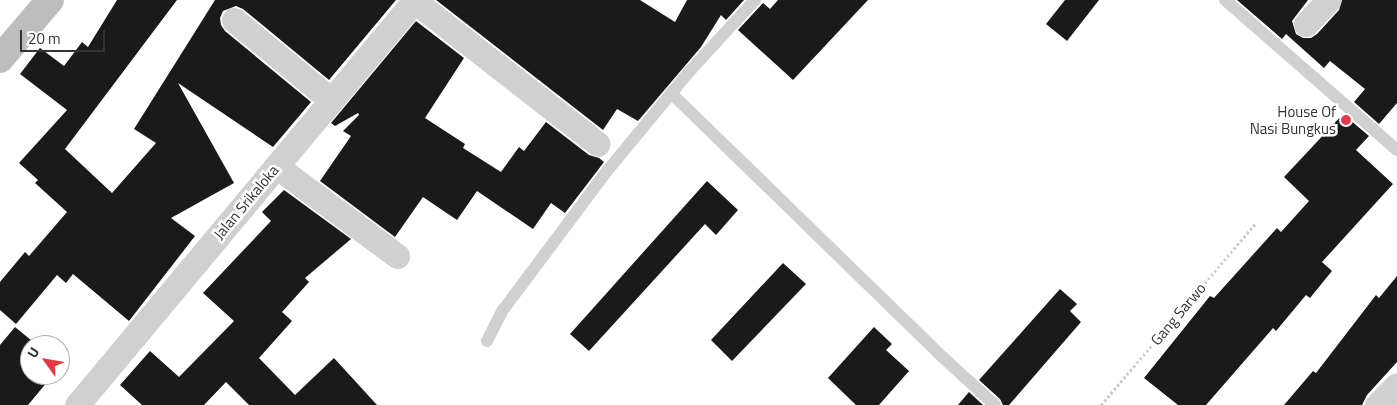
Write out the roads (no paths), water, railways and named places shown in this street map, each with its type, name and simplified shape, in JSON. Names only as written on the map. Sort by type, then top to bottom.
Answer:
[{"type":"street","points":[[0,59],[50,0]]},
{"type":"street","points":[[414,0],[598,144]]},
{"type":"street","name":"Jalan Srikaloka","points":[[77,405],[414,0]]},
{"type":"street","points":[[1306,24],[1328,0]]},
{"type":"street","points":[[234,20],[331,100]]},
{"type":"street","points":[[276,166],[397,256]]},
{"type":"street","points":[[1377,405],[1397,385]]},
{"type":"lane","points":[[487,341],[503,310],[607,171],[671,93],[755,0]]},
{"type":"lane","points":[[1225,0],[1397,150]]},
{"type":"lane","points":[[671,93],[916,332],[994,405]]},
{"type":"place","name":"House Of Nasi Bungkus","points":[[1346,120]]}]
